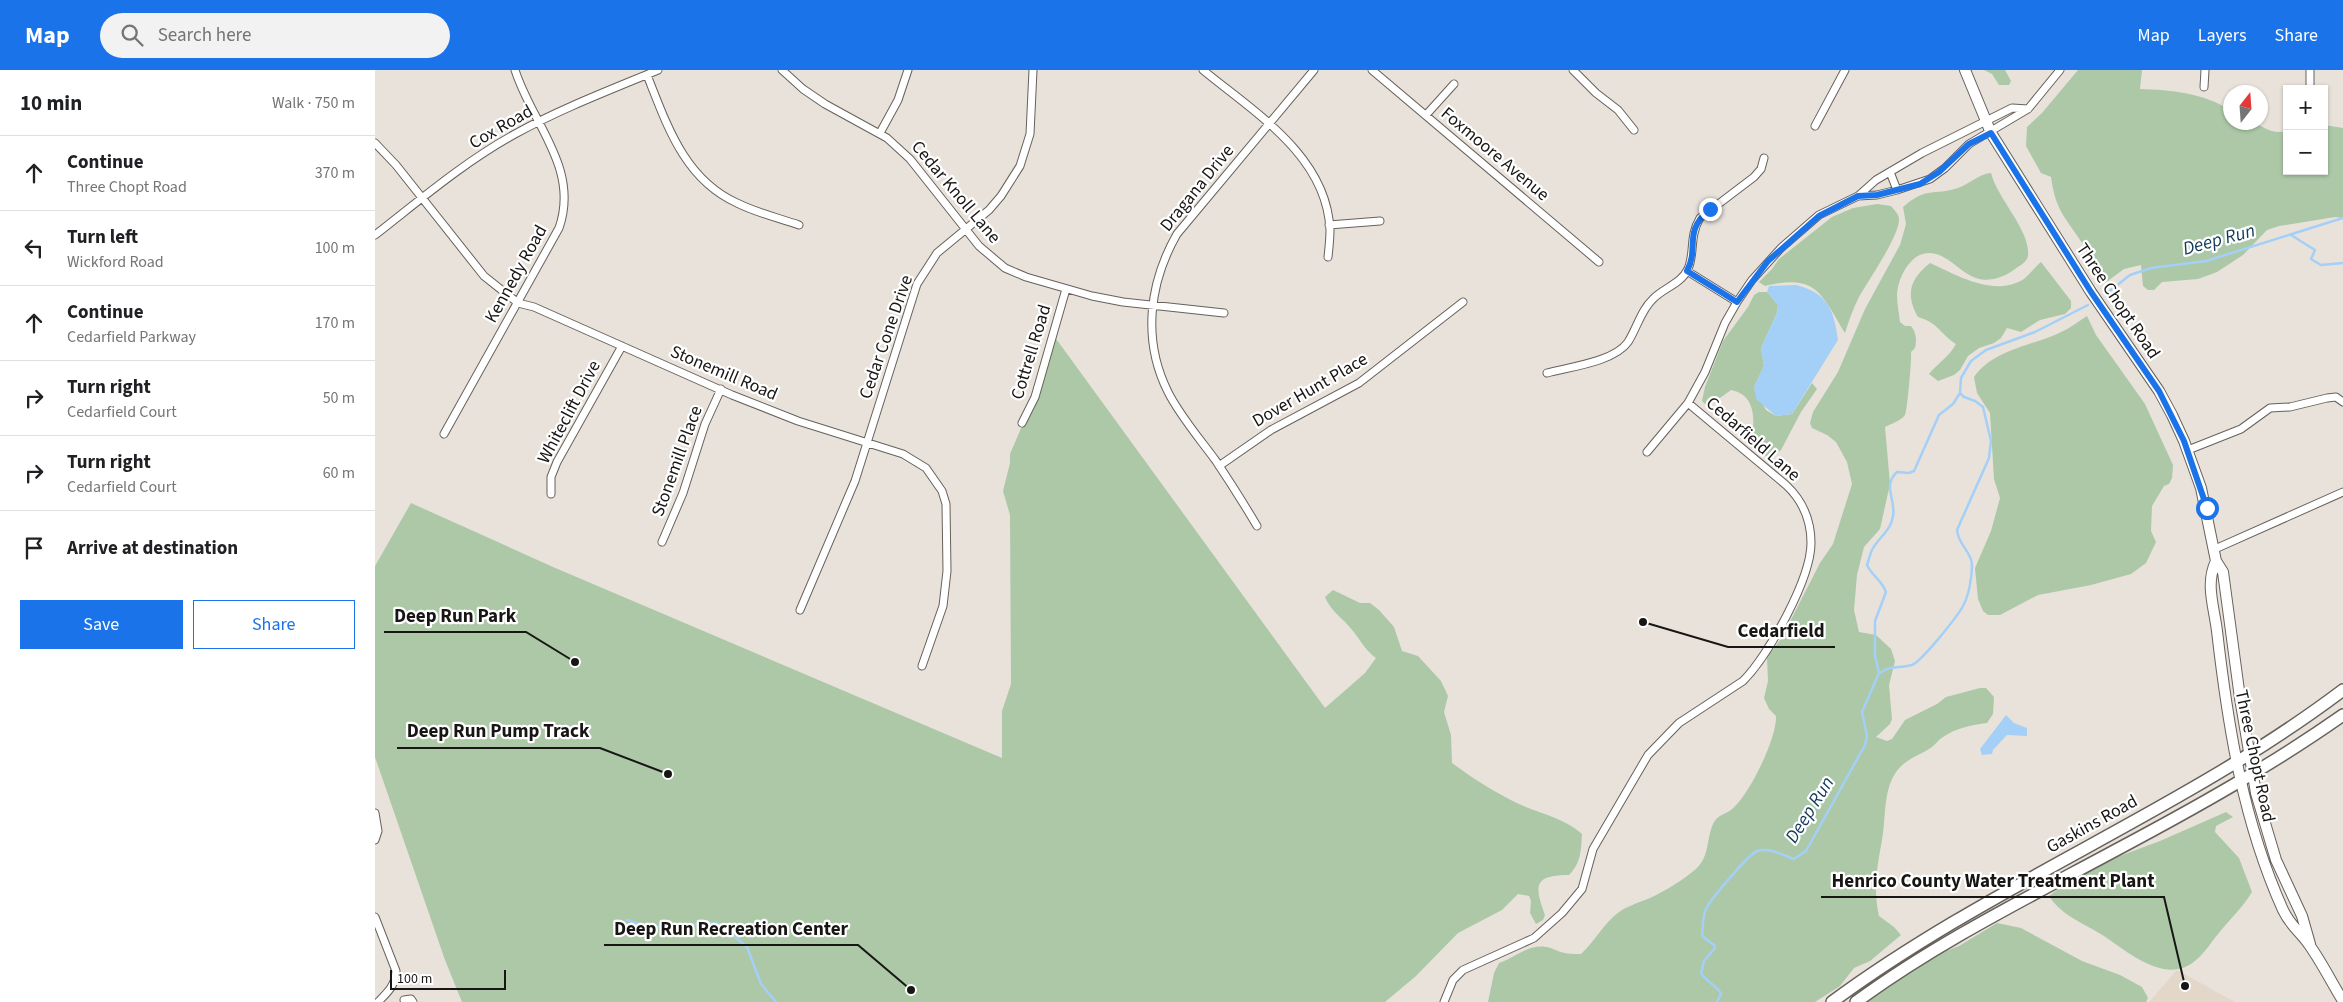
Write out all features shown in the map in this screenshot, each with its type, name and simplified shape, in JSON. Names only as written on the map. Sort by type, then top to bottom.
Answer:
[{"type":"main road","name":"Three Chopt Road","points":[[1965,70],[1991,133],[2087,284],[2159,391],[2188,450],[2201,488],[2216,561],[2223,572],[2252,773],[2276,860],[2302,916],[2310,944]]},
{"type":"main road","name":"Three Chopt Road","points":[[2216,561],[2210,574],[2211,594],[2236,763],[2249,816],[2271,880],[2291,926],[2310,944],[2342,996]]},
{"type":"main road","name":"Gaskins Road","points":[[1832,1002],[1881,967],[1959,917],[2249,756],[2343,690]]},
{"type":"main road","name":"Gaskins Road","points":[[1856,1002],[1967,929],[2119,848],[2287,754],[2343,715]]},
{"type":"street","name":"Kennedy Road","points":[[444,434],[559,228],[565,202],[561,170],[515,70]]},
{"type":"street","name":"Cox Road","points":[[375,235],[491,148],[538,122],[658,70]]},
{"type":"street","name":"Cedar Knoll Lane","points":[[782,70],[803,89],[825,104],[880,133],[910,159],[985,252],[1005,268],[1026,277],[1093,296],[1225,313]]},
{"type":"street","points":[[880,133],[898,100],[908,70]]},
{"type":"street","name":"Cedar Cone Drive","points":[[800,610],[855,481],[917,284],[937,253],[1001,196],[1020,166],[1030,134],[1033,70]]},
{"type":"street","points":[[1203,70],[1293,147],[1311,170],[1323,199],[1329,225],[1328,257]]},
{"type":"street","name":"Dragana Drive","points":[[1257,526],[1219,466],[1178,408],[1161,376],[1153,345],[1152,305],[1159,271],[1177,234],[1314,70]]},
{"type":"street","name":"Foxmoore Avenue","points":[[1372,70],[1599,262]]},
{"type":"street","points":[[1573,70],[1618,110],[1634,130]]},
{"type":"street","points":[[1815,126],[1845,70]]},
{"type":"street","points":[[1858,196],[1877,195],[1929,179],[1945,168],[1969,144],[1991,133],[2028,109],[2060,70]]},
{"type":"street","points":[[2204,87],[2205,70]]},
{"type":"street","points":[[2310,85],[2311,70]]},
{"type":"street","points":[[647,75],[677,145],[698,176],[737,203],[799,225]]},
{"type":"street","points":[[1426,116],[1454,84]]},
{"type":"street","points":[[1647,452],[1688,403],[1705,372],[1725,323],[1737,302],[1752,280],[1781,248],[1819,216],[1858,196],[1870,184],[1922,153],[2011,108],[2028,109]]},
{"type":"street","name":"Stonemill Road","points":[[375,144],[396,164],[484,276],[518,303],[534,307],[798,421],[903,454],[926,468],[942,491],[946,504],[946,592],[938,622],[922,666]]},
{"type":"street","points":[[1547,373],[1616,353],[1629,340],[1647,304],[1680,279],[1687,271],[1693,232],[1700,218],[1754,178],[1761,169],[1764,158]]},
{"type":"street","points":[[1891,172],[1897,190]]},
{"type":"street","points":[[1329,225],[1380,221]]},
{"type":"street","points":[[1687,271],[1737,302]]},
{"type":"street","name":"Cottrell Road","points":[[1022,423],[1035,398],[1066,289]]},
{"type":"street","name":"Dover Hunt Place","points":[[1219,466],[1271,430],[1359,382],[1463,302]]},
{"type":"street","name":"Whiteclift Drive","points":[[551,494],[551,477],[557,462],[622,346]]},
{"type":"street","name":"Stonemill Place","points":[[662,542],[683,494],[705,424],[721,389]]},
{"type":"street","points":[[2188,450],[2241,429],[2271,408],[2290,407],[2336,397],[2343,402]]},
{"type":"street","name":"Cedarfield Lane","points":[[1444,1002],[1453,980],[1463,970],[1540,934],[1576,899],[1585,880],[1593,849],[1644,760],[1663,737],[1679,723],[1743,681],[1751,673],[1782,624],[1802,580],[1811,543],[1807,518],[1798,499],[1786,485],[1688,403]]},
{"type":"street","points":[[2215,549],[2343,492]]},
{"type":"street","points":[[375,813],[379,831],[375,840]]},
{"type":"street","points":[[375,917],[396,970],[394,985],[378,1002]]},
{"type":"street","points":[[404,1000],[411,998],[413,1002]]},
{"type":"shaded area","points":[[2177,970],[2235,1002],[2149,1002]]},
{"type":"green space","points":[[1984,70],[2005,70],[2011,81],[2009,85],[1999,85],[1992,74]]},
{"type":"green space","points":[[2078,70],[2142,70],[2140,89],[2164,90],[2198,96],[2223,106],[2223,130],[2268,129],[2283,132],[2283,175],[2328,175],[2328,126],[2343,128],[2343,218],[2335,217],[2279,226],[2267,230],[2243,255],[2217,272],[2198,279],[2162,282],[2154,290],[2148,290],[2143,286],[2141,265],[2124,269],[2105,283],[2100,282],[2084,246],[2059,207],[2051,177],[2041,173],[2026,146],[2027,127],[2042,113]]},
{"type":"green space","points":[[1991,173],[1994,183],[2024,236],[2028,246],[2028,256],[2023,264],[2008,274],[1988,280],[1973,277],[1947,259],[1928,253],[1914,259],[1904,272],[1897,295],[1900,322],[1905,326],[1911,326],[1916,339],[1915,348],[1911,352],[1906,412],[1901,419],[1885,427],[1890,484],[1880,529],[1864,547],[1857,575],[1854,610],[1859,632],[1876,635],[1891,649],[1895,661],[1889,685],[1892,719],[1890,724],[1876,737],[1887,741],[1892,739],[1905,720],[1937,704],[1946,697],[1986,688],[1994,697],[1993,714],[1987,723],[1953,731],[1929,749],[1906,762],[1892,778],[1887,798],[1877,869],[1876,897],[1879,916],[1901,935],[1870,961],[1854,968],[1840,986],[1815,1002],[1488,1002],[1494,973],[1499,963],[1527,949],[1539,947],[1581,954],[1619,912],[1662,892],[1696,869],[1704,859],[1715,821],[1731,810],[1746,792],[1761,766],[1775,726],[1776,716],[1769,709],[1764,698],[1768,681],[1767,657],[1781,639],[1820,563],[1833,544],[1852,484],[1847,462],[1836,442],[1827,435],[1812,428],[1810,423],[1813,412],[1838,372],[1865,309],[1900,245],[1906,224],[1903,207],[1918,196],[1958,188],[1982,175]]},
{"type":"green space","points":[[1877,204],[1891,206],[1899,217],[1898,226],[1883,258],[1859,297],[1845,333],[1823,298],[1807,285],[1796,282],[1765,286],[1759,282],[1779,259],[1832,217],[1853,208]]},
{"type":"green space","points":[[2041,262],[2071,301],[2071,308],[2065,314],[2040,320],[2021,332],[2007,328],[2001,338],[1994,343],[1979,348],[1968,356],[1960,370],[1954,375],[1938,381],[1929,374],[1950,353],[1956,344],[1935,325],[1918,317],[1914,309],[1911,294],[1912,287],[1923,269],[1930,263],[1976,283],[2000,286],[2024,279]]},
{"type":"green space","points":[[1759,292],[1767,292],[1778,305],[1777,313],[1761,348],[1764,366],[1754,387],[1766,410],[1776,416],[1792,414],[1812,383],[1817,389],[1801,412],[1781,450],[1771,458],[1767,457],[1751,443],[1753,418],[1750,403],[1746,397],[1731,390],[1713,403],[1706,405],[1702,401],[1705,387],[1723,341],[1748,307],[1754,295]]},
{"type":"green space","points":[[2087,316],[2096,335],[2145,404],[2173,465],[2172,478],[2169,484],[2164,486],[2152,506],[2151,531],[2156,542],[2146,563],[2131,574],[2091,585],[2038,595],[2000,615],[1988,615],[1983,611],[1978,599],[1975,568],[1991,531],[2000,498],[1994,479],[1990,413],[1977,393],[1974,377],[1982,368],[2001,355],[2061,332]]},
{"type":"green space","points":[[1054,336],[1325,708],[1365,673],[1376,658],[1366,649],[1328,602],[1325,597],[1333,590],[1360,603],[1370,603],[1379,610],[1394,627],[1402,651],[1418,656],[1441,681],[1448,696],[1444,712],[1451,735],[1452,763],[1502,795],[1527,808],[1560,820],[1582,834],[1580,856],[1576,866],[1569,875],[1548,877],[1539,884],[1539,897],[1545,915],[1543,920],[1536,924],[1530,913],[1531,901],[1529,896],[1518,894],[1502,910],[1458,933],[1416,976],[1385,1002],[462,1002],[445,960],[375,757],[375,566],[411,503],[553,567],[1002,758],[1002,711],[1011,684],[1010,515],[1003,491],[1010,463],[1010,454],[1047,367]]},
{"type":"green space","points":[[2226,812],[2233,817],[2216,826],[2215,832],[2239,858],[2252,892],[2202,954],[2185,967],[2173,970],[2161,968],[2136,958],[2104,936],[2074,919],[2049,896],[2085,869],[2160,841]]},
{"type":"green space","points":[[1997,923],[2021,928],[2082,961],[2120,975],[2142,987],[2148,998],[2146,1002],[1866,1002],[1933,956],[1959,946]]},
{"type":"water","points":[[1796,285],[1807,288],[1822,298],[1827,304],[1834,320],[1838,340],[1792,414],[1776,416],[1756,399],[1754,387],[1764,366],[1761,348],[1777,313],[1778,305],[1767,292],[1769,286]]},
{"type":"water","points":[[2006,715],[2014,723],[2027,728],[2027,736],[2007,735],[1993,750],[1992,754],[1982,755],[1980,749]]},
{"type":"waterway","name":"Deep Run","points":[[2106,294],[2130,275],[2151,268],[2206,261],[2343,218]]},
{"type":"waterway","points":[[2291,235],[2315,250],[2311,259],[2321,265],[2343,263]]},
{"type":"waterway","name":"Deep Run","points":[[1717,1002],[1721,994],[1701,973],[1704,961],[1715,948],[1714,945],[1702,936],[1703,919],[1706,909],[1730,878],[1757,851],[1771,851],[1794,859],[1806,851],[1865,745],[1867,736],[1862,712],[1879,673],[1875,655],[1875,621],[1886,592],[1867,565],[1872,550],[1892,521],[1893,510],[1890,482],[1897,472],[1909,473],[1914,471],[1939,415],[1953,404],[1960,393],[1961,378],[1971,361],[1986,350],[2035,332],[2088,305]]},
{"type":"waterway","name":"Deep Run","points":[[1880,673],[1884,670],[1912,665],[1917,662],[1954,619],[1965,602],[1972,565],[1970,556],[1960,540],[1957,530],[1989,458],[1991,441],[1983,407],[1960,393]]},
{"type":"waterway","points":[[627,920],[645,926],[667,927],[708,923],[719,924],[747,947],[761,984],[776,1002]]},
{"type":"place","name":"Cedarfield","points":[[1643,622]]},
{"type":"place","name":"Deep Run Park","points":[[575,662]]},
{"type":"place","name":"Deep Run Pump Track","points":[[668,774]]},
{"type":"place","name":"Henrico County Water Treatment Plant","points":[[2185,986]]},
{"type":"place","name":"Deep Run Recreation Center","points":[[911,990]]},
{"type":"route","points":[[1710,209],[1694,226],[1687,271],[1737,302],[1768,261],[1819,216],[1858,196],[1877,195],[1920,184],[1945,168],[1969,144],[1991,133],[2091,292],[2159,391],[2195,467],[2207,508]]}]
